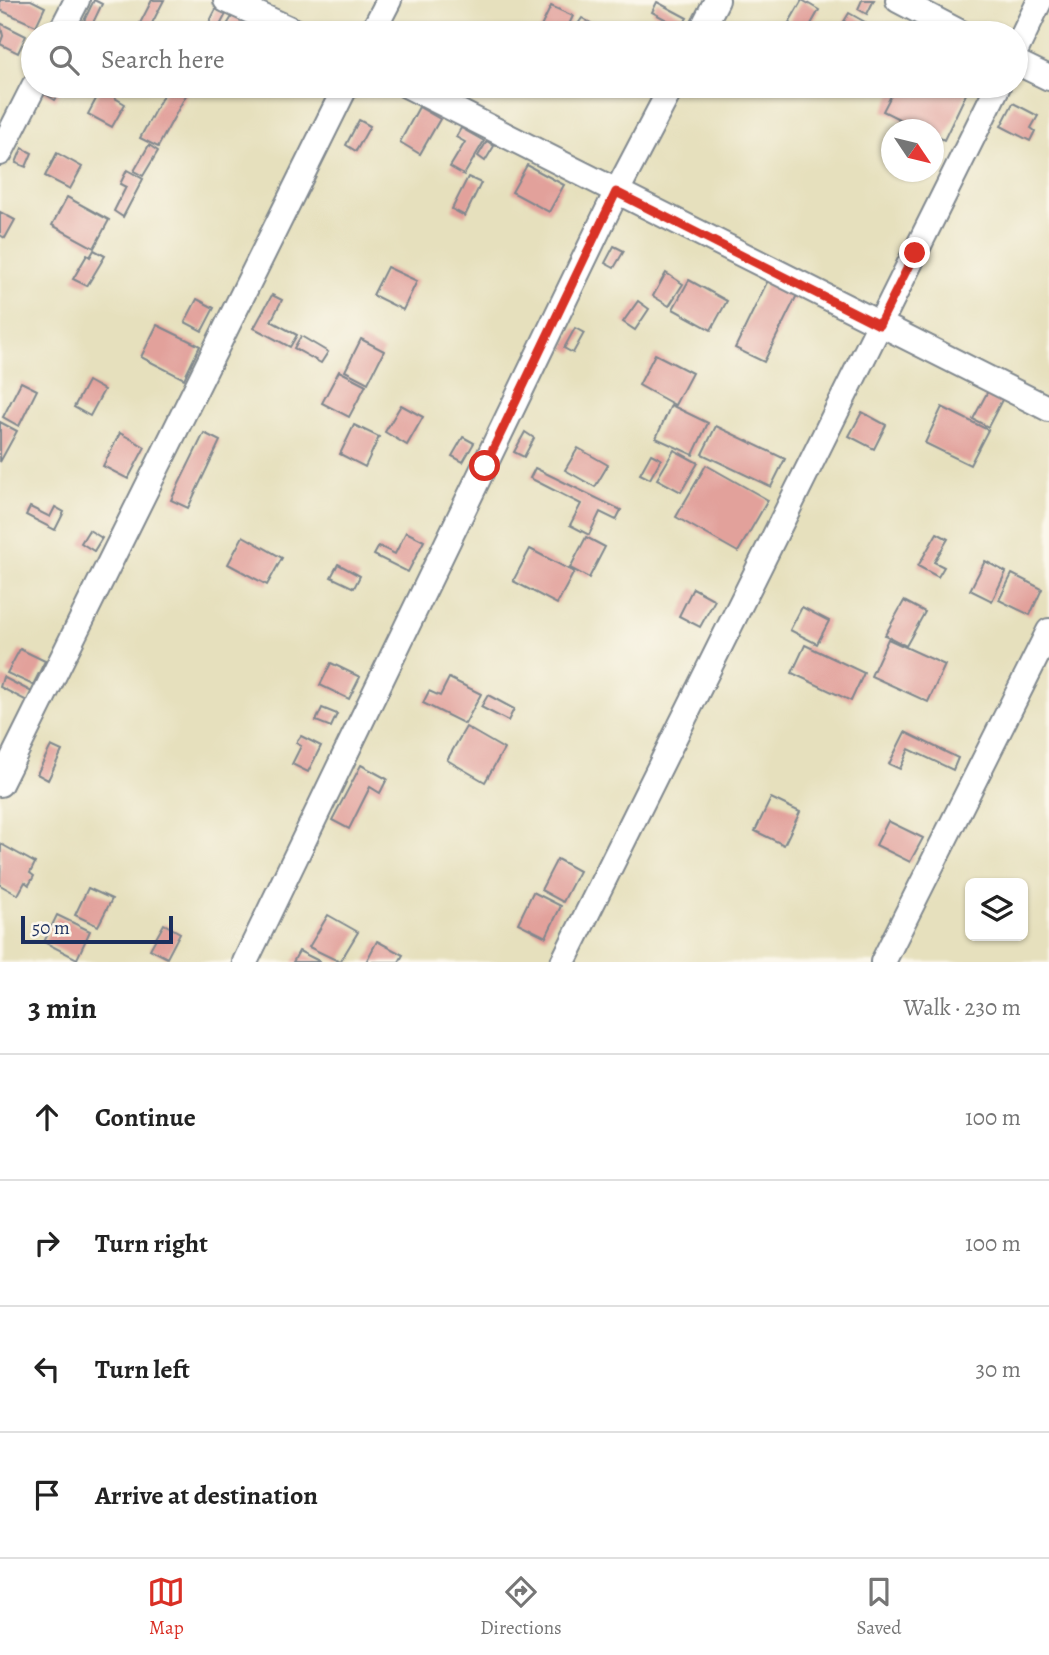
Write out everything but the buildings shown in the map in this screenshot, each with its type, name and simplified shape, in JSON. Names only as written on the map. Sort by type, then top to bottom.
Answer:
[{"type":"street","points":[[66,21],[77,0]]},
{"type":"street","points":[[226,0],[272,21]]},
{"type":"street","points":[[378,21],[389,0]]},
{"type":"street","points":[[706,21],[717,0]]},
{"type":"street","points":[[898,0],[938,21]]},
{"type":"street","points":[[1028,25],[1040,0]]},
{"type":"street","points":[[1028,68],[1049,78]]},
{"type":"street","points":[[0,153],[28,98]]},
{"type":"street","points":[[0,784],[340,98]]},
{"type":"street","points":[[432,98],[1049,410]]},
{"type":"street","points":[[246,962],[616,192],[666,98]]},
{"type":"street","points":[[563,962],[992,98]]},
{"type":"street","points":[[883,962],[1049,631]]},
{"type":"route","points":[[485,466],[616,192],[879,325],[915,253]]}]
